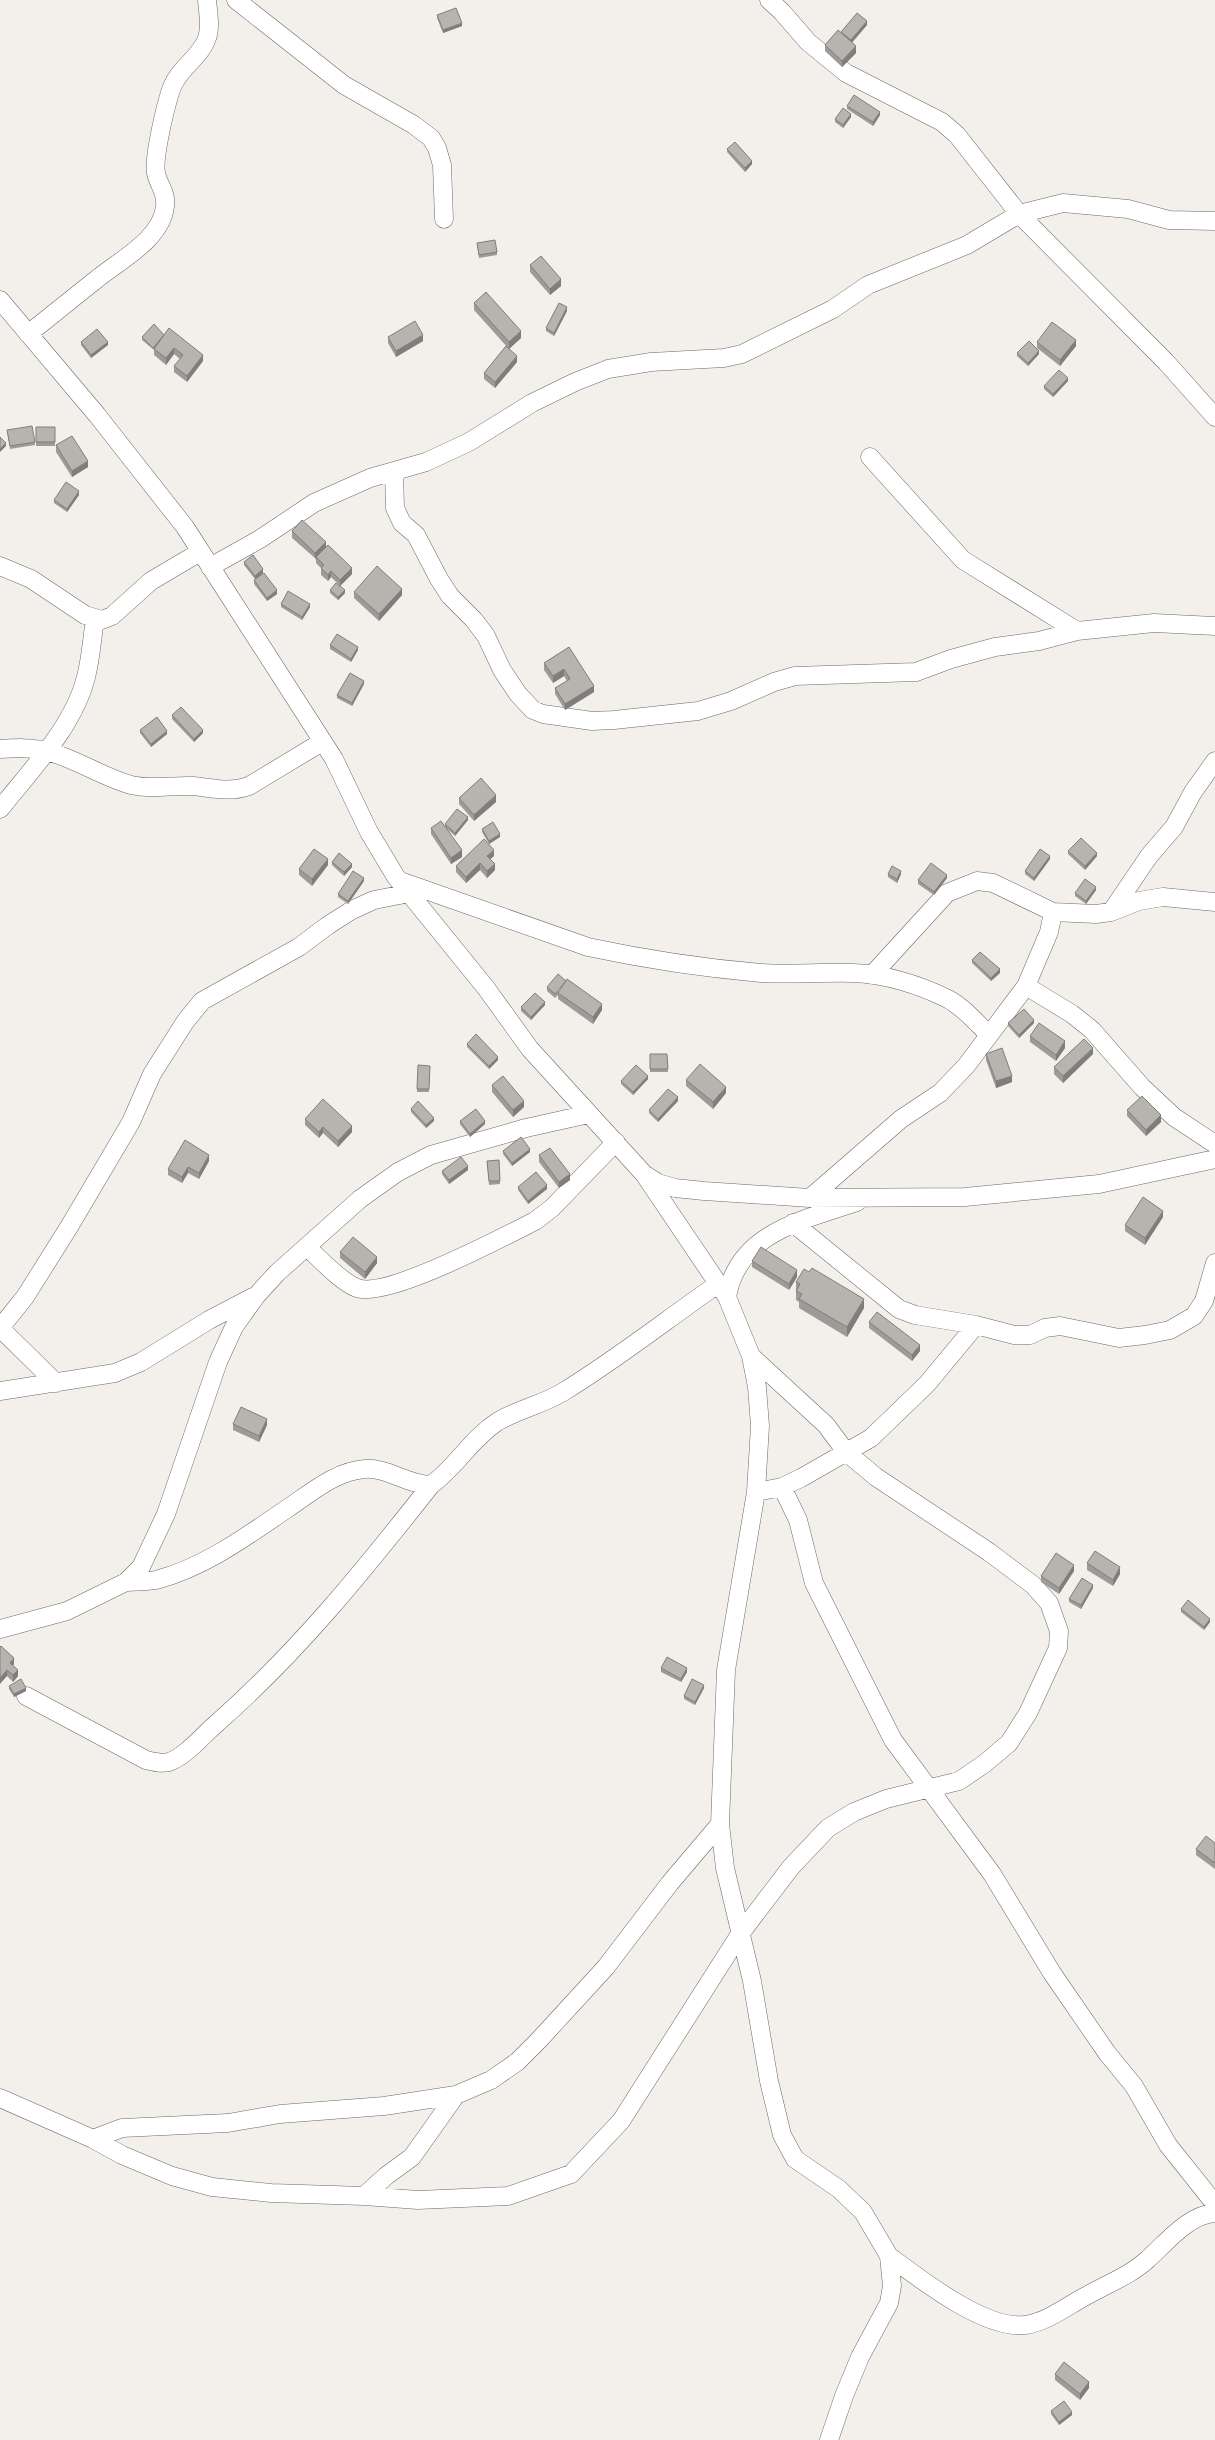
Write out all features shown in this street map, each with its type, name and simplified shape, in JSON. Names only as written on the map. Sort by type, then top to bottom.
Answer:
[{"type":"street","points":[[28,334],[130,255],[154,231],[161,220],[165,206],[165,196],[156,173],[156,161],[167,103],[173,85],[180,73],[200,51],[207,38],[207,0]]},
{"type":"street","points":[[236,0],[344,85],[414,125],[431,138],[442,165],[444,219]]},
{"type":"street","points":[[769,0],[808,42],[846,73],[942,122],[956,135],[1019,214],[1166,362],[1215,417]]},
{"type":"street","points":[[210,567],[260,539],[314,503],[370,478],[426,462],[469,442],[532,403],[608,369],[651,362],[724,358],[742,354],[833,309],[868,285],[967,245],[1019,214],[1063,203],[1128,209],[1170,220],[1215,221]]},
{"type":"street","points":[[0,300],[97,415],[185,527],[334,759],[369,832],[405,887],[486,988],[530,1049],[644,1174],[723,1290],[751,1356],[757,1387],[760,1426],[756,1492],[726,1670],[720,1824],[725,1868],[752,1981],[769,2081],[782,2136],[795,2159],[839,2189],[863,2212],[889,2256],[892,2286],[889,2303],[860,2357],[827,2437]]},
{"type":"street","points":[[870,457],[963,560],[988,578],[1076,631]]},
{"type":"street","points":[[394,471],[395,508],[402,523],[416,535],[438,579],[450,596],[474,620],[486,636],[502,670],[518,694],[533,710],[543,714],[592,721],[698,711],[731,702],[774,682],[795,676],[916,672],[951,659],[995,647],[1039,641],[1076,631],[1154,623],[1215,626]]},
{"type":"street","points":[[0,566],[32,579],[95,619],[102,620],[112,616],[151,581],[200,552]]},
{"type":"street","points":[[0,809],[47,751],[71,713],[86,678],[95,619]]},
{"type":"street","points":[[0,749],[22,748],[47,751],[132,785],[148,787],[182,785],[223,791],[239,790],[257,782],[322,742]]},
{"type":"street","points":[[1111,912],[1141,867],[1174,827],[1193,792],[1215,761]]},
{"type":"street","points":[[872,975],[947,893],[977,880],[993,883],[1052,912],[1096,914],[1111,912],[1139,901],[1164,897],[1215,902]]},
{"type":"street","points":[[56,1383],[0,1328],[39,1277],[131,1122],[152,1074],[185,1022],[202,1001],[299,947],[352,910],[405,887],[508,918],[588,947],[613,953],[762,973],[855,973],[872,975],[915,986],[949,1000],[971,1017],[988,1034]]},
{"type":"street","points":[[810,1198],[901,1120],[940,1093],[966,1066],[988,1034],[1026,986],[1050,932],[1052,912]]},
{"type":"street","points":[[1026,986],[1072,1014],[1092,1030],[1142,1087],[1174,1117],[1215,1144]]},
{"type":"street","points":[[0,1629],[67,1611],[126,1582],[141,1568],[166,1514],[218,1362],[234,1327],[256,1296],[277,1273],[360,1199],[398,1172],[431,1155],[526,1128],[589,1114]]},
{"type":"street","points":[[307,1247],[356,1288],[376,1288],[415,1276],[535,1221],[552,1208],[616,1142]]},
{"type":"street","points":[[644,1174],[658,1183],[675,1188],[810,1198],[964,1198],[1099,1184],[1215,1160]]},
{"type":"street","points":[[26,1696],[146,1760],[158,1763],[169,1762],[185,1751],[259,1686],[348,1590],[431,1485],[477,1439],[497,1422],[560,1394],[723,1290],[730,1281],[738,1264],[752,1248],[776,1230],[874,1197]]},
{"type":"street","points":[[793,1223],[899,1308],[915,1315],[976,1325],[1014,1336],[1060,1326],[1119,1338],[1170,1330],[1194,1316],[1204,1301],[1215,1263]]},
{"type":"street","points":[[0,1391],[115,1373],[141,1362],[209,1320],[256,1296]]},
{"type":"street","points":[[756,1492],[782,1487],[828,1464],[872,1438],[927,1384],[976,1325]]},
{"type":"street","points":[[0,2098],[94,2139],[122,2155],[172,2176],[212,2187],[271,2193],[418,2200],[508,2196],[571,2174],[621,2121],[740,1934],[791,1867],[828,1828],[854,1812],[886,1799],[959,1782],[1008,1743],[1028,1713],[1044,1682],[1058,1648],[1059,1631],[1049,1603],[1034,1585],[942,1519],[876,1477],[846,1452],[826,1425],[751,1356]]},
{"type":"street","points":[[126,1582],[154,1580],[188,1569],[244,1538],[328,1481],[348,1473],[366,1468],[406,1481],[431,1485]]},
{"type":"street","points":[[782,1487],[798,1520],[814,1583],[835,1628],[894,1740],[992,1874],[1052,1973],[1107,2053],[1134,2086],[1168,2145],[1211,2205],[1186,2224],[1138,2268],[1047,2318],[1025,2325],[1002,2324],[961,2305],[889,2256]]},
{"type":"street","points":[[94,2139],[122,2128],[228,2123],[280,2114],[384,2106],[456,2095],[492,2080],[517,2062],[606,1967],[670,1883],[720,1824]]},
{"type":"street","points":[[364,2196],[386,2176],[412,2157],[456,2095]]},
{"type":"building","points":[[456,8],[462,23],[443,30],[437,15]]},
{"type":"building","points":[[857,13],[867,21],[851,40],[841,32]]},
{"type":"building","points":[[838,30],[856,46],[842,61],[825,45]]},
{"type":"building","points":[[854,95],[880,112],[873,122],[847,106]]},
{"type":"building","points":[[843,108],[851,114],[843,125],[835,119]]},
{"type":"building","points":[[735,142],[752,161],[745,168],[727,149]]},
{"type":"building","points":[[495,240],[497,252],[479,255],[477,243]]},
{"type":"building","points":[[541,256],[561,279],[550,289],[530,265]]},
{"type":"building","points":[[486,292],[521,331],[509,342],[474,303]]},
{"type":"building","points":[[559,303],[567,307],[554,333],[546,328]]},
{"type":"building","points":[[415,321],[423,335],[396,351],[388,337]]},
{"type":"building","points":[[1052,322],[1076,340],[1060,360],[1037,342]]},
{"type":"building","points":[[154,324],[164,335],[153,348],[142,337]]},
{"type":"building","points":[[169,328],[203,355],[187,376],[174,366],[183,355],[174,348],[166,358],[154,349]]},
{"type":"building","points":[[97,329],[108,342],[91,355],[81,342]]},
{"type":"building","points":[[1029,341],[1039,351],[1028,363],[1017,353]]},
{"type":"building","points":[[506,346],[517,356],[495,382],[484,373]]},
{"type":"building","points":[[1059,370],[1068,378],[1053,394],[1044,386]]},
{"type":"building","points":[[32,426],[35,442],[10,446],[7,430]]},
{"type":"building","points":[[36,427],[55,427],[55,442],[36,442]]},
{"type":"building","points":[[72,436],[88,461],[72,471],[56,445]]},
{"type":"building","points":[[0,437],[6,443],[0,449]]},
{"type":"building","points":[[66,482],[79,491],[67,509],[54,500]]},
{"type":"building","points":[[302,520],[326,542],[315,553],[292,531]]},
{"type":"building","points":[[328,545],[352,568],[340,580],[331,571],[328,575],[321,568],[324,565],[316,557]]},
{"type":"building","points":[[253,555],[263,569],[255,576],[244,562]]},
{"type":"building","points":[[377,566],[402,589],[379,614],[354,592]]},
{"type":"building","points":[[264,573],[277,590],[267,598],[254,580]]},
{"type":"building","points":[[336,583],[345,590],[338,597],[330,590]]},
{"type":"building","points":[[288,591],[310,604],[302,617],[281,604]]},
{"type":"building","points":[[337,634],[358,647],[351,659],[330,645]]},
{"type":"building","points":[[569,647],[594,686],[565,704],[555,688],[570,679],[564,669],[553,676],[544,663]]},
{"type":"building","points":[[350,673],[364,681],[352,703],[337,695]]},
{"type":"building","points":[[181,707],[203,730],[194,739],[172,715]]},
{"type":"building","points":[[157,717],[167,731],[151,744],[140,730]]},
{"type":"building","points":[[481,778],[496,795],[474,815],[459,798]]},
{"type":"building","points":[[457,809],[468,817],[455,833],[445,824]]},
{"type":"building","points":[[441,821],[462,850],[451,858],[431,828]]},
{"type":"building","points":[[493,822],[500,834],[489,841],[482,829]]},
{"type":"building","points":[[1081,838],[1097,853],[1085,866],[1068,851]]},
{"type":"building","points":[[484,839],[494,850],[487,856],[495,864],[487,871],[480,863],[466,877],[456,866]]},
{"type":"building","points":[[314,849],[328,859],[312,879],[299,869]]},
{"type":"building","points":[[1040,849],[1050,856],[1034,878],[1025,871]]},
{"type":"building","points":[[339,853],[352,864],[344,872],[332,862]]},
{"type":"building","points":[[931,863],[947,875],[934,892],[918,880]]},
{"type":"building","points":[[892,866],[901,871],[897,879],[888,874]]},
{"type":"building","points":[[353,871],[364,878],[348,901],[338,894]]},
{"type":"building","points":[[1085,879],[1096,887],[1086,901],[1075,893]]},
{"type":"building","points":[[980,952],[1000,969],[991,978],[972,960]]},
{"type":"building","points":[[558,974],[566,981],[555,994],[547,987]]},
{"type":"building","points":[[567,979],[602,1004],[593,1017],[558,993]]},
{"type":"building","points":[[535,993],[545,1002],[531,1017],[521,1007]]},
{"type":"building","points":[[1024,1009],[1034,1020],[1019,1035],[1008,1023]]},
{"type":"building","points":[[1039,1023],[1065,1041],[1056,1055],[1030,1036]]},
{"type":"building","points":[[476,1034],[498,1057],[489,1066],[467,1044]]},
{"type":"building","points":[[1084,1039],[1093,1048],[1063,1076],[1054,1067]]},
{"type":"building","points":[[1002,1048],[1012,1076],[996,1081],[986,1054]]},
{"type":"building","points":[[650,1054],[667,1054],[668,1069],[650,1069]]},
{"type":"building","points":[[700,1064],[726,1087],[713,1102],[686,1080]]},
{"type":"building","points":[[418,1065],[430,1066],[429,1089],[417,1089]]},
{"type":"building","points":[[636,1065],[648,1076],[633,1092],[621,1081]]},
{"type":"building","points":[[503,1076],[524,1101],[513,1110],[492,1085]]},
{"type":"building","points":[[668,1089],[678,1097],[658,1119],[649,1110]]},
{"type":"building","points":[[1142,1096],[1161,1115],[1146,1130],[1127,1110]]},
{"type":"building","points":[[323,1099],[352,1126],[338,1141],[323,1127],[319,1132],[305,1119]]},
{"type":"building","points":[[418,1101],[434,1118],[426,1125],[411,1109]]},
{"type":"building","points":[[476,1109],[485,1121],[470,1134],[460,1121]]},
{"type":"building","points":[[521,1137],[530,1149],[512,1163],[503,1151]]},
{"type":"building","points":[[185,1140],[209,1155],[199,1173],[188,1167],[182,1177],[168,1169]]},
{"type":"building","points":[[550,1148],[570,1174],[559,1182],[539,1155]]},
{"type":"building","points":[[461,1157],[468,1166],[449,1180],[442,1171]]},
{"type":"building","points":[[499,1160],[500,1181],[489,1181],[487,1161]]},
{"type":"building","points":[[536,1172],[547,1185],[528,1201],[518,1187]]},
{"type":"building","points":[[1143,1197],[1163,1211],[1145,1238],[1125,1225]]},
{"type":"building","points":[[353,1237],[377,1257],[365,1272],[340,1252]]},
{"type":"building","points":[[761,1247],[797,1270],[789,1284],[752,1261]]},
{"type":"building","points":[[812,1268],[864,1299],[847,1327],[799,1299],[802,1294],[796,1291],[800,1284],[796,1282],[804,1269],[809,1272]]},
{"type":"building","points":[[877,1312],[920,1345],[912,1355],[869,1322]]},
{"type":"building","points":[[241,1407],[267,1419],[259,1436],[233,1424]]},
{"type":"building","points":[[1095,1551],[1120,1567],[1113,1580],[1087,1563]]},
{"type":"building","points":[[1056,1553],[1074,1565],[1059,1588],[1041,1576]]},
{"type":"building","points":[[1082,1578],[1093,1585],[1081,1605],[1069,1599]]},
{"type":"building","points":[[1188,1600],[1210,1619],[1204,1627],[1181,1609]]},
{"type":"building","points":[[0,1647],[14,1658],[10,1663],[18,1670],[13,1675],[7,1670],[0,1678]]},
{"type":"building","points":[[667,1657],[687,1668],[681,1679],[661,1668]]},
{"type":"building","points":[[21,1679],[26,1688],[14,1694],[9,1686]]},
{"type":"building","points":[[692,1679],[704,1685],[695,1702],[684,1696]]},
{"type":"building","points":[[1206,1836],[1215,1843],[1215,1863],[1196,1849]]},
{"type":"building","points":[[1064,2362],[1089,2382],[1080,2394],[1055,2374]]},
{"type":"building","points":[[1064,2401],[1072,2412],[1059,2422],[1051,2411]]}]
